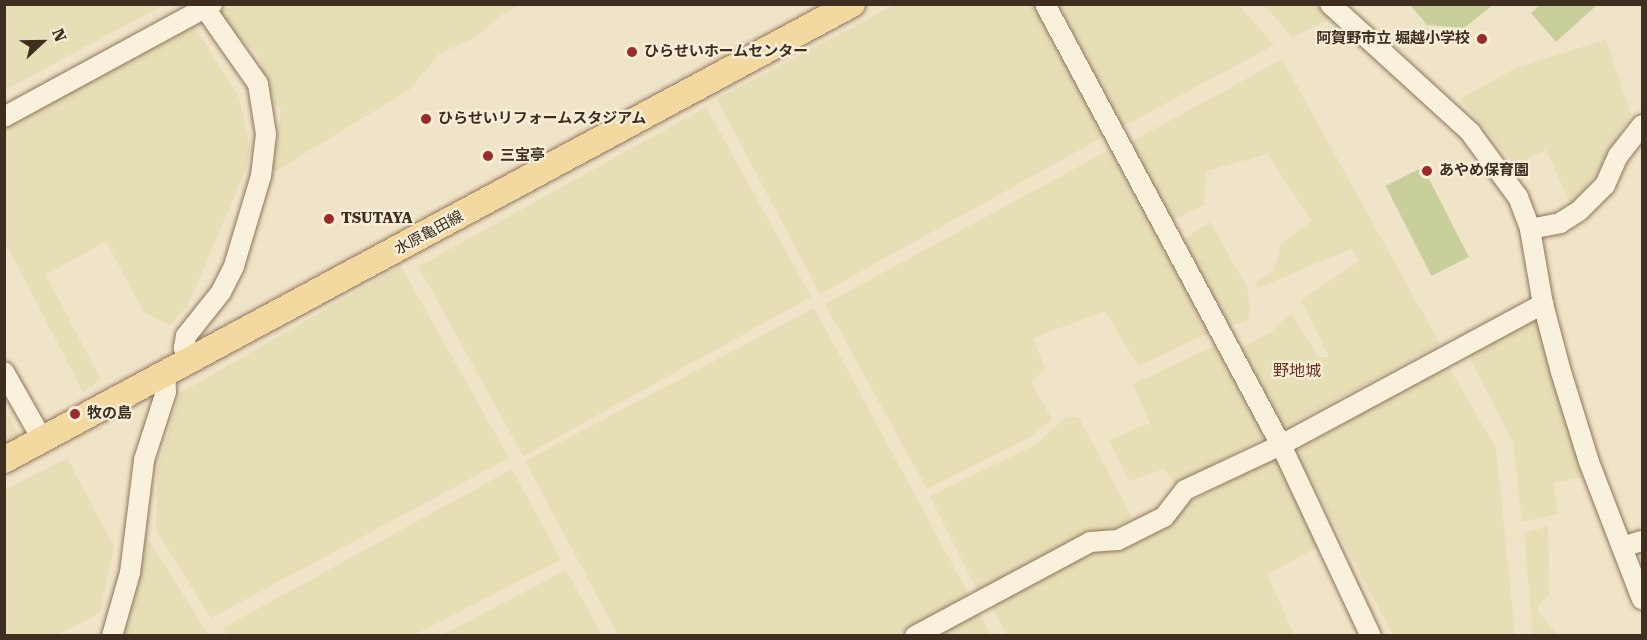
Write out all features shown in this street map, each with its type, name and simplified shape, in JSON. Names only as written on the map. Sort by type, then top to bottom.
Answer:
[{"type":"main road","name":"水原亀田線","points":[[4,460],[852,4]]},
{"type":"street","points":[[1045,4],[1281,445],[1371,636]]},
{"type":"street","points":[[1330,4],[1470,132],[1518,197],[1530,229],[1543,304],[1589,462],[1642,599]]},
{"type":"street","points":[[4,117],[206,6],[258,84],[266,134],[261,176],[234,266],[221,292],[186,336],[184,348],[190,362]]},
{"type":"street","points":[[1530,229],[1560,223],[1579,211],[1605,185],[1618,156],[1642,125]]},
{"type":"street","points":[[915,636],[1089,542],[1118,540],[1164,517],[1185,490],[1281,445],[1543,304]]},
{"type":"street","points":[[4,372],[42,439]]},
{"type":"street","points":[[112,636],[130,573],[144,460],[166,392],[165,375]]},
{"type":"street","points":[[1622,547],[1642,541]]},
{"type":"shaded area","points":[[5,4],[163,4],[163,5],[5,90]]},
{"type":"shaded area","points":[[238,4],[520,5],[501,15],[476,37],[439,54],[410,89],[273,173],[281,109],[272,103],[258,54],[217,17],[218,12]]},
{"type":"shaded area","points":[[894,5],[1036,5],[1105,136],[820,294],[717,99]]},
{"type":"shaded area","points":[[1058,5],[1239,5],[1274,45],[1122,127]]},
{"type":"shaded area","points":[[1264,5],[1316,5],[1332,18],[1292,37]]},
{"type":"shaded area","points":[[194,26],[239,97],[250,148],[246,169],[188,305],[170,325],[144,313],[106,241],[46,275],[101,380],[83,392],[5,242],[5,127]]},
{"type":"shaded area","points":[[1606,39],[1631,114],[1599,170],[1571,205],[1546,150],[1515,165],[1460,99],[1514,69]]},
{"type":"shaded area","points":[[1282,59],[1440,344],[1283,428],[1240,349],[1271,332],[1291,313],[1318,357],[1329,357],[1301,300],[1359,261],[1351,249],[1255,289],[1257,281],[1274,271],[1281,244],[1312,221],[1267,154],[1206,171],[1204,205],[1171,221],[1131,142]]},
{"type":"shaded area","points":[[706,107],[811,297],[523,456],[418,267]]},
{"type":"shaded area","points":[[1111,149],[1211,332],[1138,366],[1105,311],[1033,338],[1045,368],[1031,383],[1052,419],[1029,438],[927,489],[825,304]]},
{"type":"shaded area","points":[[1210,222],[1247,287],[1250,307],[1248,320],[1227,328],[1182,240]]},
{"type":"shaded area","points":[[401,266],[509,458],[211,618],[156,530],[157,470],[180,393]]},
{"type":"shaded area","points":[[814,308],[970,597],[897,635],[618,635],[525,461]]},
{"type":"shaded area","points":[[1534,314],[1559,402],[1587,476],[1554,483],[1558,514],[1522,522],[1513,442],[1466,351]]},
{"type":"shaded area","points":[[1221,343],[1266,436],[1175,485],[1164,469],[1129,481],[1109,440],[1150,423],[1133,384]]},
{"type":"shaded area","points":[[1447,364],[1496,448],[1515,635],[1393,635],[1295,452]]},
{"type":"shaded area","points":[[4,408],[20,437],[5,444],[4,444]]},
{"type":"shaded area","points":[[1067,416],[1079,418],[1132,517],[1114,529],[1087,533],[978,592],[930,496],[1035,445]]},
{"type":"shaded area","points":[[1277,455],[1318,547],[1267,574],[1294,635],[1007,635],[992,607],[1091,550],[1168,522],[1190,502]]},
{"type":"shaded area","points":[[67,458],[114,547],[100,613],[56,635],[5,635],[5,490]]},
{"type":"shaded area","points":[[512,469],[561,560],[414,635],[228,636],[223,628]]},
{"type":"shaded area","points":[[1548,526],[1549,595],[1538,605],[1538,612],[1558,635],[1533,635],[1524,533]]},
{"type":"shaded area","points":[[145,535],[209,635],[120,636]]},
{"type":"shaded area","points":[[566,570],[602,635],[442,635]]},
{"type":"shaded area","points":[[977,609],[991,635],[928,636]]},
{"type":"green space","points":[[1410,5],[1493,5],[1464,28],[1427,25]]},
{"type":"green space","points":[[1540,5],[1597,5],[1556,42],[1531,13]]},
{"type":"green space","points":[[1423,167],[1469,257],[1431,276],[1386,186]]},
{"type":"place","name":"阿賀野市立 堀越小学校","points":[[1482,39]]},
{"type":"place","name":"ひらせいホームセンター","points":[[632,52]]},
{"type":"place","name":"ひらせいリフォームスタジアム","points":[[426,119]]},
{"type":"place","name":"三宝亭","points":[[488,156]]},
{"type":"place","name":"あやめ保育園","points":[[1427,171]]},
{"type":"place","name":"TSUTAYA","points":[[329,219]]},
{"type":"place","name":"牧の島","points":[[75,414]]},
{"type":"district","name":"野地城","points":[[1297,371]]}]
